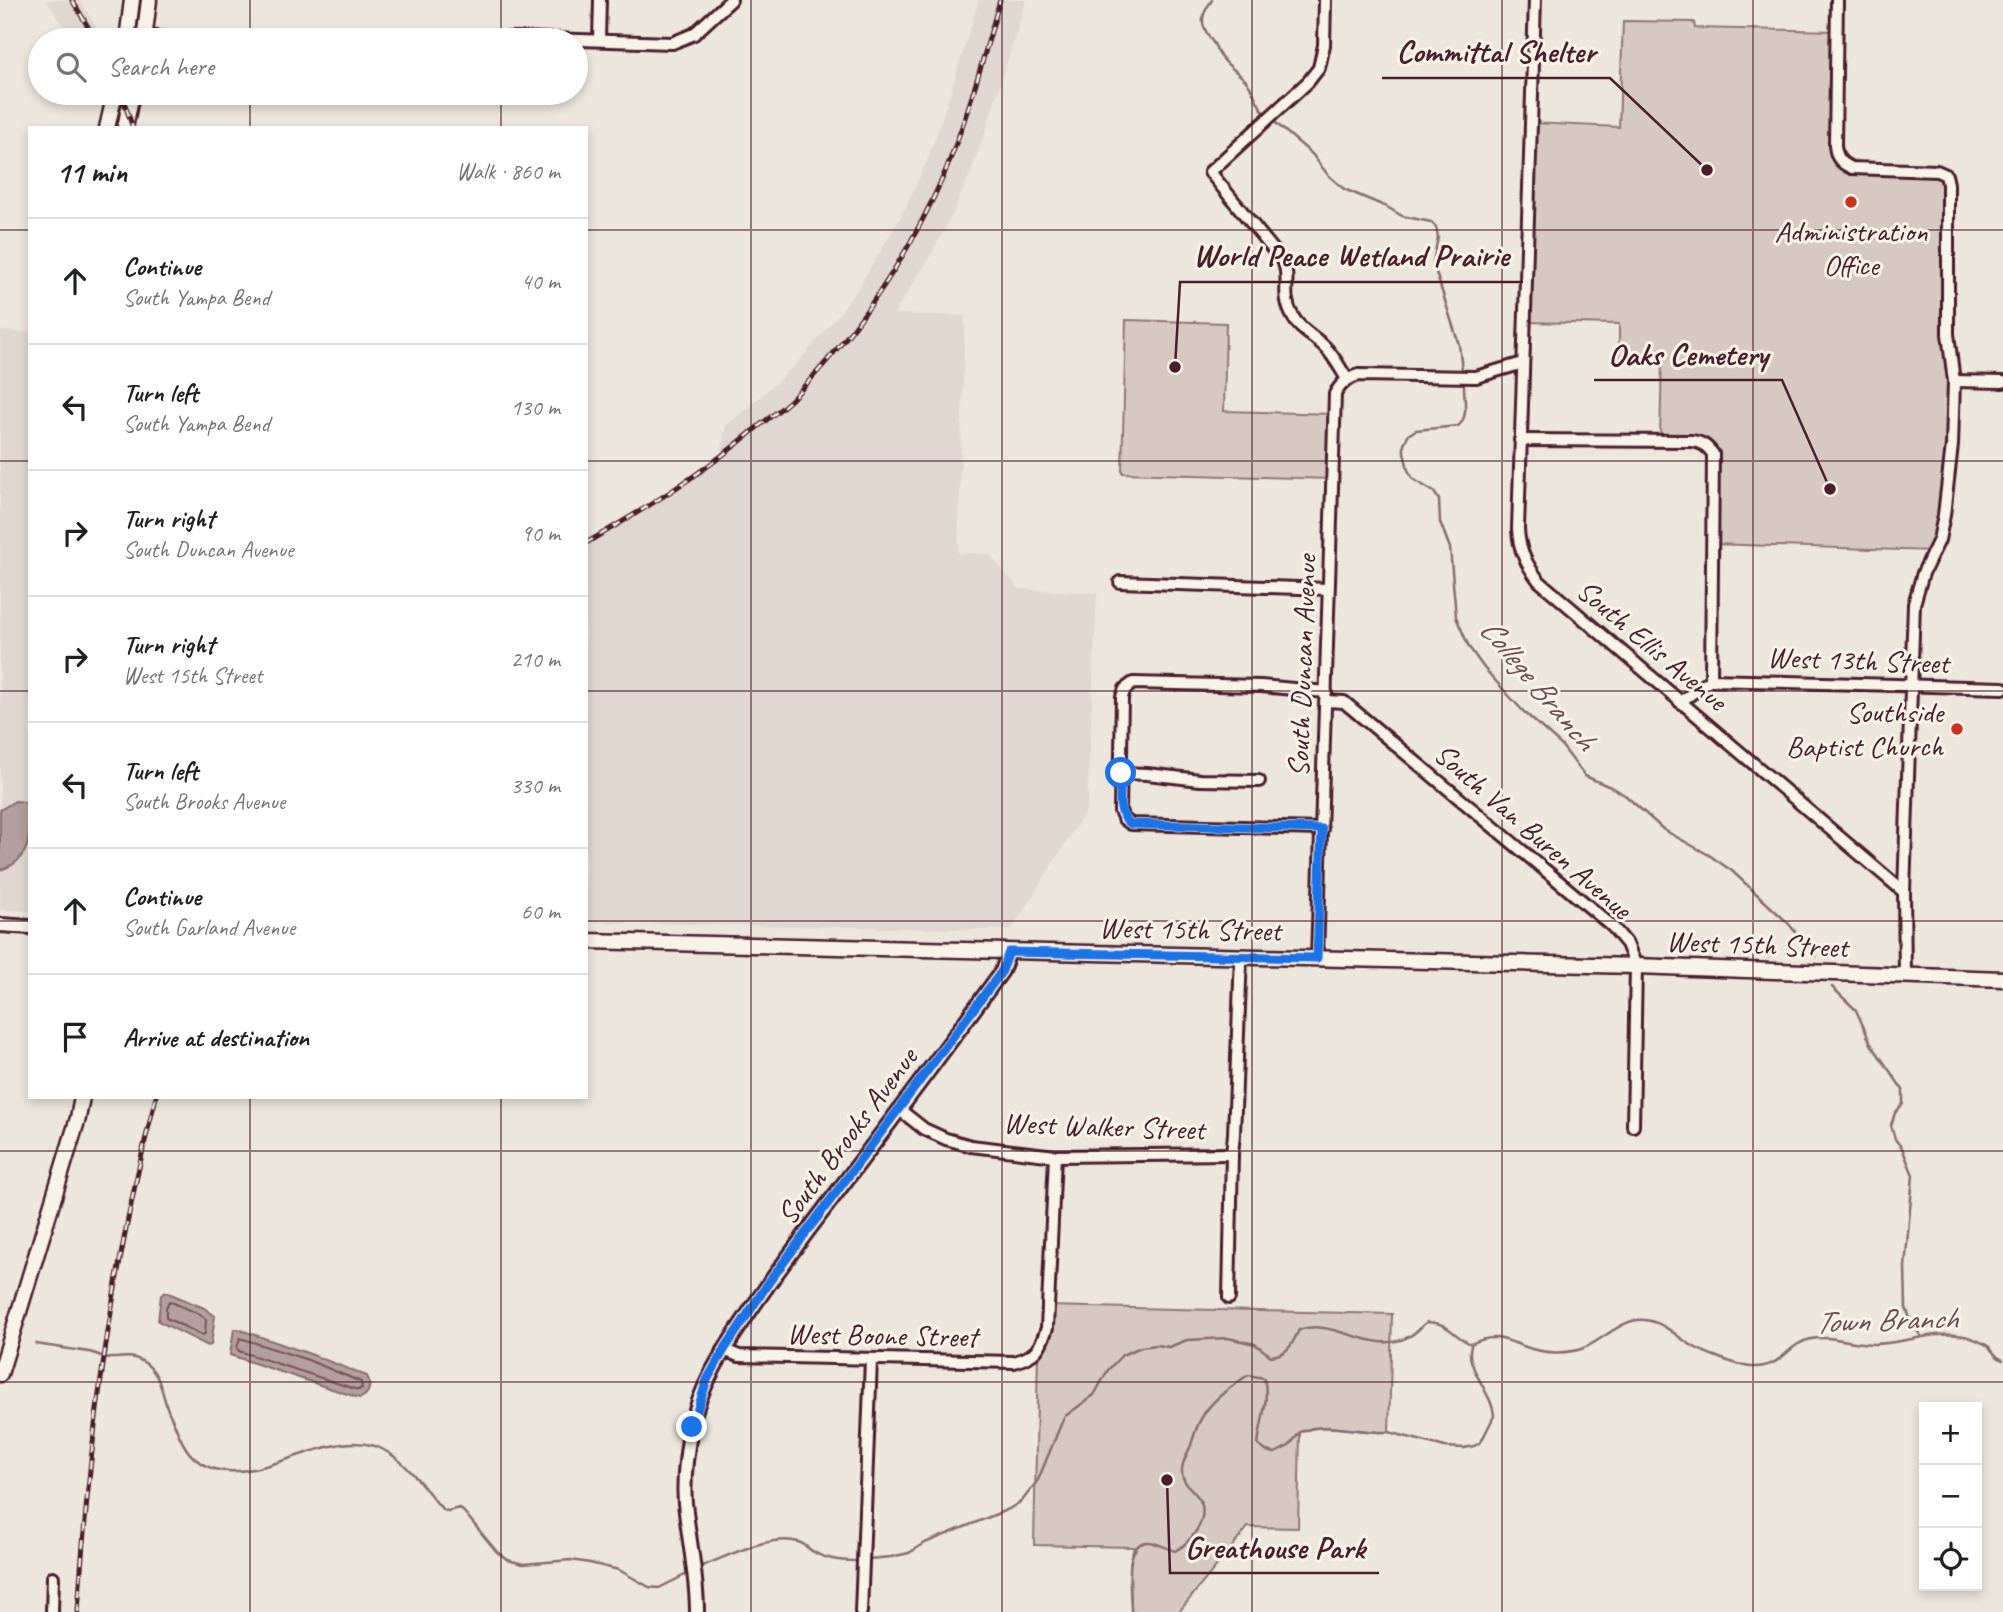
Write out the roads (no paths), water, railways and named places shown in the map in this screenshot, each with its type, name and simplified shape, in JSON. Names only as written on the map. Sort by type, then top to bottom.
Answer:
[{"type":"main road","points":[[129,28],[132,0]]},
{"type":"main road","points":[[146,28],[149,0]]},
{"type":"main road","points":[[107,126],[112,105]]},
{"type":"main road","points":[[125,126],[130,105]]},
{"type":"main road","name":"West 15th Street","points":[[588,941],[1636,966],[2003,979]]},
{"type":"main road","points":[[0,1374],[82,1099]]},
{"type":"street","points":[[599,40],[600,0]]},
{"type":"street","points":[[588,40],[671,43],[694,34],[731,0]]},
{"type":"street","points":[[1325,0],[1324,45],[1319,68],[1308,82],[1210,172],[1284,263],[1286,302],[1294,319],[1325,347],[1347,379],[1358,375],[1476,377],[1523,363]]},
{"type":"street","name":"South Ellis Avenue","points":[[1535,0],[1520,440],[1519,544],[1523,558],[1539,581],[1904,892]]},
{"type":"street","points":[[1837,0],[1835,145],[1838,159],[1852,168],[1937,171],[1946,176],[1948,184],[1948,334],[1954,382],[1952,445],[1939,540],[1923,573],[1914,604],[1904,892],[1905,976]]},
{"type":"street","name":"South Duncan Avenue","points":[[1317,958],[1335,394],[1347,379]]},
{"type":"street","points":[[1954,382],[2003,383]]},
{"type":"street","points":[[1520,440],[1691,440],[1701,442],[1713,454],[1711,680],[1681,702]]},
{"type":"street","points":[[1120,582],[1328,589]]},
{"type":"street","name":"West 13th Street","points":[[1711,680],[2003,688]]},
{"type":"street","name":"South Van Buren Avenue","points":[[1121,773],[1122,697],[1125,689],[1133,683],[1261,686],[1326,696],[1344,702],[1612,926],[1627,944],[1636,966],[1633,1126]]},
{"type":"street","points":[[1259,781],[1200,780],[1121,773],[1120,811],[1124,819],[1131,824],[1322,829]]},
{"type":"street","points":[[0,925],[28,927]]},
{"type":"street","name":"South Brooks Avenue","points":[[697,1612],[697,1584],[685,1510],[687,1457],[692,1427],[707,1380],[769,1282],[1002,971],[1009,952]]},
{"type":"street","points":[[1229,1298],[1241,956]]},
{"type":"street","name":"West Walker Street","points":[[900,1110],[924,1129],[971,1146],[1055,1156],[1232,1154]]},
{"type":"street","name":"West Boone Street","points":[[724,1350],[739,1356],[871,1360],[1014,1362],[1028,1358],[1043,1342],[1047,1328],[1055,1156]]},
{"type":"street","points":[[861,1612],[871,1360]]},
{"type":"street","points":[[52,1612],[53,1577]]},
{"type":"water","points":[[15,801],[28,804],[28,840],[24,853],[11,866],[0,870],[0,810]]},
{"type":"water","points":[[166,1292],[204,1308],[215,1316],[211,1345],[208,1346],[158,1321],[161,1295]]},
{"type":"water","points":[[234,1329],[367,1376],[369,1390],[359,1398],[230,1355]]},
{"type":"waterway","name":"College Branch","points":[[1212,0],[1203,18],[1206,32],[1221,56],[1246,81],[1266,114]]},
{"type":"waterway","name":"College Branch","points":[[1271,119],[1312,154],[1328,175],[1344,189],[1402,216],[1431,222],[1436,227],[1438,237],[1433,263],[1459,345],[1462,369]]},
{"type":"waterway","name":"College Branch","points":[[1464,386],[1465,408],[1461,423],[1458,426],[1416,430],[1408,435],[1404,452],[1413,479],[1434,492],[1439,500],[1440,522],[1450,548],[1456,617],[1469,647],[1523,711],[1562,746],[1585,776],[1626,796],[1664,830],[1732,871],[1788,923],[1815,956]]},
{"type":"waterway","name":"College Branch","points":[[1832,987],[1856,1010],[1871,1044],[1903,1090],[1903,1104],[1895,1113],[1891,1125],[1913,1175],[1905,1267],[1906,1308],[1913,1326],[1921,1336]]},
{"type":"waterway","name":"Town Branch","points":[[869,1559],[909,1553],[925,1543],[1009,1509],[1022,1501],[1038,1480],[1064,1417],[1094,1395],[1108,1370],[1122,1355],[1141,1347],[1169,1347],[1187,1340],[1228,1338],[1255,1344],[1271,1356],[1289,1348],[1299,1330],[1312,1327],[1382,1342],[1396,1341],[1412,1335],[1427,1322],[1446,1327],[1471,1344],[1497,1338],[1541,1351],[1564,1352],[1592,1344],[1626,1323],[1645,1320],[1664,1326],[1703,1351],[1751,1367],[1770,1364],[1803,1342],[1819,1338],[1874,1344],[1953,1335],[1983,1343],[2003,1360]]},
{"type":"waterway","name":"Town Branch","points":[[36,1344],[89,1352],[109,1358],[131,1357],[145,1363],[156,1376],[186,1448],[194,1458],[214,1469],[236,1471],[258,1468],[326,1447],[348,1443],[369,1445],[389,1453],[404,1465],[443,1510],[459,1508],[464,1512],[497,1552],[508,1560],[523,1564],[571,1560],[590,1563],[619,1570],[649,1587],[659,1588],[689,1573]]},
{"type":"waterway","points":[[1131,1612],[1130,1571],[1135,1550],[1140,1544],[1149,1542],[1175,1551],[1197,1530],[1203,1509],[1199,1498],[1186,1484],[1182,1467],[1201,1419],[1228,1389],[1248,1375],[1264,1378],[1265,1403],[1258,1445],[1266,1451],[1275,1453],[1289,1446],[1300,1432],[1327,1427],[1389,1432],[1445,1447],[1464,1448],[1481,1442],[1494,1416],[1472,1362],[1471,1346]]},
{"type":"waterway","name":"Town Branch","points":[[702,1566],[764,1543],[790,1540],[801,1543],[819,1555],[856,1561]]},
{"type":"railway","points":[[72,0],[89,28]]},
{"type":"railway","points":[[588,542],[694,476],[734,446],[791,400],[837,350],[896,267],[943,177],[967,112],[1000,0]]},
{"type":"railway","points":[[125,105],[132,126]]},
{"type":"railway","points":[[78,1612],[89,1482],[105,1353],[127,1224],[156,1099]]},
{"type":"place","name":"Committal Shelter","points":[[1707,170]]},
{"type":"place","name":"Administration Office","points":[[1851,202]]},
{"type":"place","name":"World Peace Wetland Prairie","points":[[1175,367]]},
{"type":"place","name":"Oaks Cemetery","points":[[1830,489]]},
{"type":"place","name":"Southside Baptist Church","points":[[1957,729]]},
{"type":"place","name":"Greathouse Park","points":[[1167,1480]]}]
